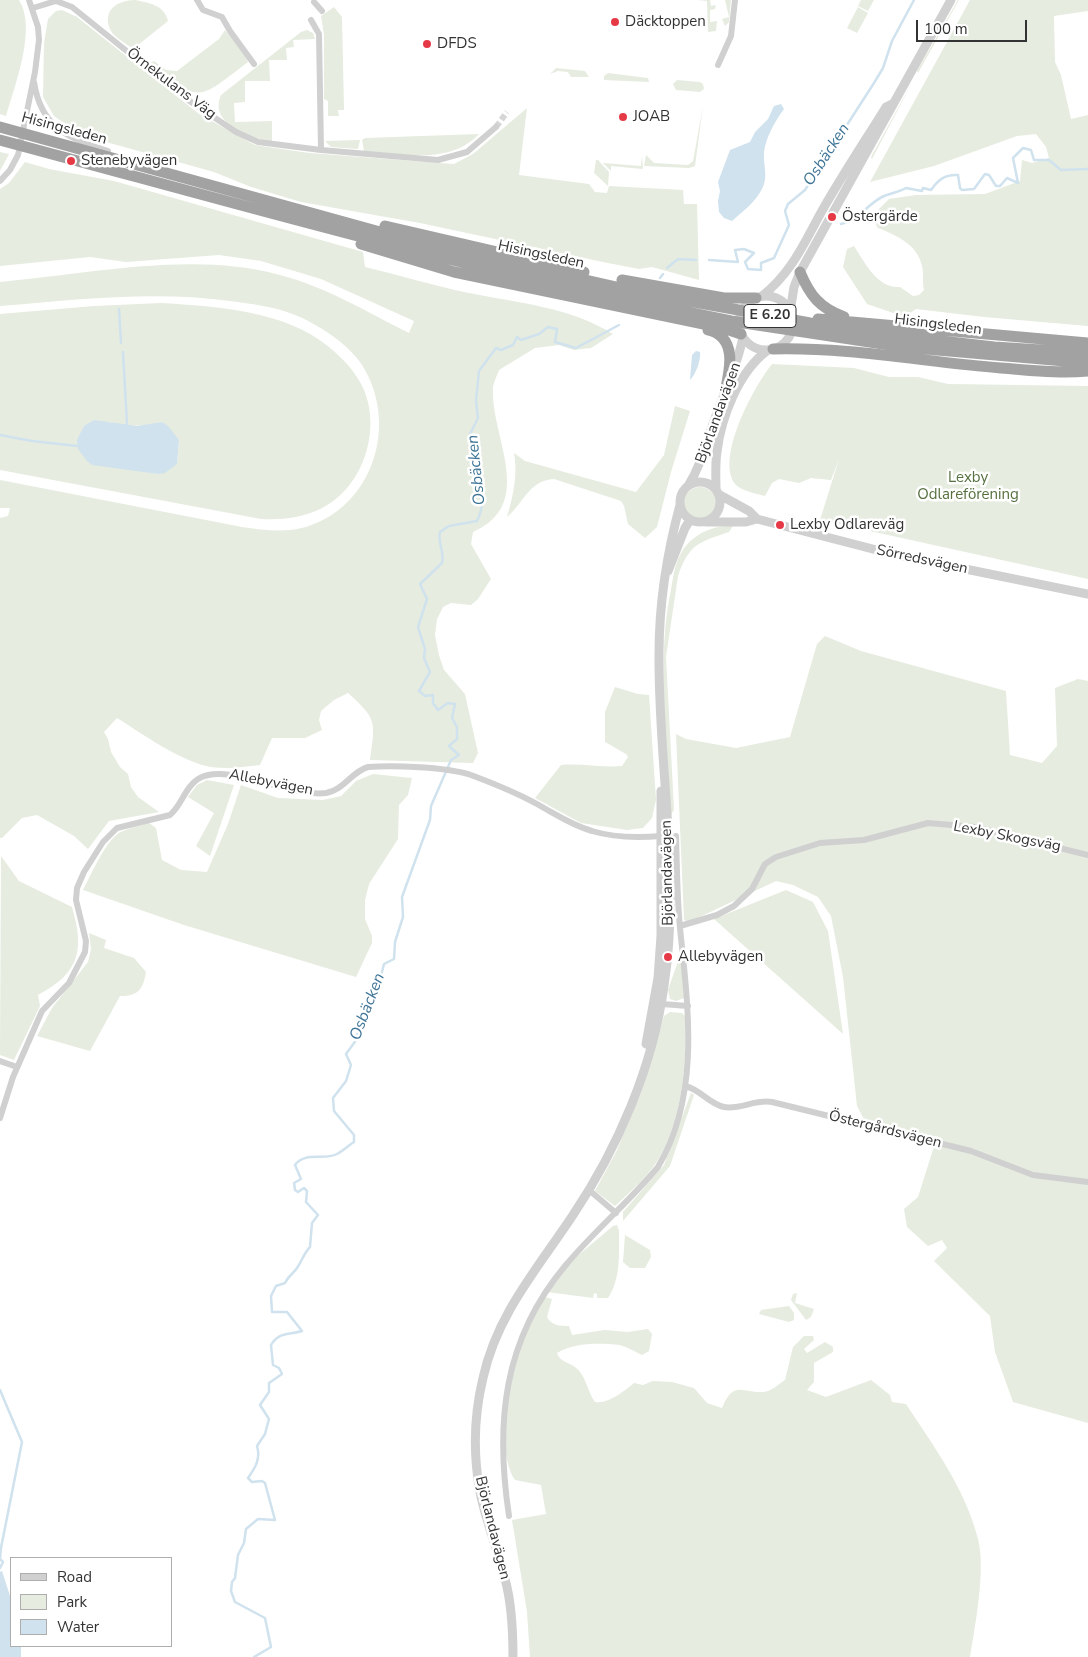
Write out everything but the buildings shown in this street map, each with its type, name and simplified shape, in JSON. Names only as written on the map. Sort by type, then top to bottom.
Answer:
[{"type":"highway","name":"Hisingsleden","points":[[0,127],[127,162],[254,203]]},
{"type":"highway","name":"Hisingsleden","points":[[0,140],[110,172],[254,203],[512,269],[904,342],[1088,363]]},
{"type":"highway","points":[[254,203],[331,214],[668,289],[724,298],[759,297]]},
{"type":"highway","points":[[254,203],[288,223],[454,272],[695,324],[723,328],[742,336]]},
{"type":"highway","points":[[800,272],[808,291],[822,307],[852,321]]},
{"type":"highway","points":[[791,313],[824,320],[1088,343]]},
{"type":"highway","points":[[695,324],[718,334],[726,342],[731,362],[725,392]]},
{"type":"highway","name":"Hisingsleden","points":[[904,342],[1088,353]]},
{"type":"highway","points":[[771,349],[802,347],[945,363],[1050,371],[1088,371]]},
{"type":"street","points":[[0,181],[17,159],[34,78],[39,40],[33,8],[28,0]]},
{"type":"street","points":[[197,0],[203,10],[222,17],[254,64]]},
{"type":"street","points":[[718,65],[731,36],[735,0]]},
{"type":"street","points":[[892,104],[886,107],[848,168],[799,254],[780,281],[759,297],[748,302],[741,313],[739,322],[742,336],[754,347],[771,349],[782,345],[790,335],[794,287],[800,272],[887,118],[892,104],[950,0]]},
{"type":"street","name":"Örnekulans Väg","points":[[33,8],[56,1],[72,6],[185,98],[236,132],[269,145],[438,160],[467,152],[496,127]]},
{"type":"street","points":[[314,2],[322,11]]},
{"type":"street","points":[[310,20],[319,34],[321,150]]},
{"type":"street","points":[[34,78],[41,109],[58,129],[70,137],[114,153],[127,162]]},
{"type":"street","points":[[759,297],[778,299],[791,313]]},
{"type":"street","name":"Björlandavägen","points":[[688,486],[703,460],[725,392],[736,368],[742,336]]},
{"type":"street","name":"Björlandavägen","points":[[717,492],[716,453],[724,421],[754,361],[771,349]]},
{"type":"street","points":[[696,482],[705,483],[717,492],[719,509],[716,515],[706,522],[698,523],[684,515],[680,505],[682,493],[688,486],[696,482]]},
{"type":"street","name":"Sörredsvägen","points":[[717,492],[749,511],[757,519]]},
{"type":"street","name":"Björlandavägen","points":[[513,1657],[513,1633],[508,1593],[485,1513],[476,1462],[476,1422],[479,1398],[488,1356],[509,1308],[589,1190],[617,1136],[656,1030],[658,1003],[670,927],[668,836],[662,755],[658,654],[668,549],[680,505]]},
{"type":"street","name":"Sörredsvägen","points":[[706,522],[746,522],[757,519],[884,552],[1088,594]]},
{"type":"street","name":"Björlandavägen","points":[[666,578],[685,528],[690,520]]},
{"type":"street","name":"Allebyvägen","points":[[0,1118],[17,1067],[42,1011],[69,983],[84,957],[86,941],[77,907],[77,888],[97,850],[112,832],[128,824],[170,815],[196,780],[206,776],[229,774],[279,787],[320,793],[339,788],[359,771],[368,767],[442,769],[489,783],[540,806],[565,821],[592,831],[622,837],[668,836]]},
{"type":"street","name":"Lexby Skogsväg","points":[[680,926],[717,915],[734,906],[752,889],[767,862],[776,857],[820,843],[864,840],[928,823],[975,827],[1088,855]]},
{"type":"street","name":"Björlandavägen","points":[[668,836],[678,878],[680,926]]},
{"type":"street","points":[[658,1003],[688,1006],[680,926]]},
{"type":"street","name":"Björlandavägen","points":[[509,1516],[502,1460],[502,1426],[509,1378],[519,1341],[534,1310],[554,1280],[652,1174],[665,1156],[675,1130],[685,1086],[689,1044],[688,1006]]},
{"type":"street","points":[[0,1061],[17,1067]]},
{"type":"street","name":"Östergårdsvägen","points":[[685,1086],[723,1107],[737,1107],[758,1101],[772,1102],[971,1151],[1033,1175],[1088,1182]]},
{"type":"street","points":[[589,1190],[616,1214]]},
{"type":"green space","points":[[0,0],[19,0],[24,12],[26,26],[23,57],[6,116],[0,114]]},
{"type":"green space","points":[[135,0],[160,8],[164,11],[168,21],[133,49],[113,34],[108,24],[108,18],[112,8],[122,2]]},
{"type":"green space","points":[[698,0],[710,0],[711,6],[716,5],[715,9],[710,10],[710,22],[717,21],[716,31],[708,32],[707,1]]},
{"type":"green space","points":[[725,0],[731,0],[729,22],[725,26],[722,19],[729,17]]},
{"type":"green space","points":[[861,0],[874,0],[868,11],[858,6]]},
{"type":"green space","points":[[959,0],[918,73],[917,71]]},
{"type":"green space","points":[[970,0],[1088,0],[1088,11],[1054,16],[1055,62],[1061,75],[1071,119],[1088,115],[1088,326],[916,309],[905,317],[867,304],[843,267],[847,249],[854,246],[873,274],[885,284],[892,287],[900,287],[913,296],[919,295],[924,290],[923,269],[920,259],[916,252],[905,242],[878,228],[876,225],[879,209],[889,199],[916,195],[985,194],[1020,181],[1022,160],[1032,163],[1049,158],[1046,147],[1036,134],[1017,136],[934,166],[870,182]]},
{"type":"green space","points":[[334,7],[342,17],[344,110],[338,110],[339,116],[328,116],[328,101],[324,99],[324,35],[321,16]]},
{"type":"green space","points":[[858,7],[868,13],[857,33],[847,28]]},
{"type":"green space","points":[[62,10],[77,17],[199,114],[255,145],[309,153],[454,164],[473,154],[527,108],[519,175],[589,184],[595,192],[607,193],[609,186],[683,190],[684,204],[697,204],[699,280],[652,267],[639,269],[420,223],[301,202],[251,187],[214,172],[81,135],[54,116],[43,97],[44,43],[48,19],[56,11]]},
{"type":"green space","points":[[225,30],[244,52],[248,62],[208,90],[190,91],[167,77],[151,63],[154,61],[166,70],[177,71],[219,39]]},
{"type":"green space","points":[[307,30],[313,33],[315,39],[293,40],[294,47],[286,48],[287,60],[269,60],[270,81],[245,81],[245,102],[234,103],[235,122],[272,121],[272,142],[243,133],[226,122],[221,114],[219,105],[221,95],[301,32]]},
{"type":"green space","points":[[556,68],[585,71],[589,77],[571,77],[568,72],[558,71],[550,74]]},
{"type":"green space","points":[[608,73],[648,78],[649,82],[604,80],[604,76]]},
{"type":"green space","points":[[677,80],[700,82],[703,84],[704,89],[700,92],[676,90],[673,84]]},
{"type":"green space","points":[[913,81],[872,159],[871,157]]},
{"type":"green space","points":[[703,106],[695,166],[689,168],[644,166],[646,155],[654,163],[688,165],[693,161]]},
{"type":"green space","points":[[479,134],[467,144],[454,150],[440,154],[425,155],[364,151],[362,140],[365,138]]},
{"type":"green space","points":[[360,140],[358,149],[331,147],[325,141]]},
{"type":"green space","points":[[0,152],[9,154],[0,171]]},
{"type":"green space","points":[[642,156],[643,169],[611,166],[611,171],[603,163],[641,166]]},
{"type":"green space","points":[[596,160],[609,172],[608,186],[594,173]]},
{"type":"green space","points":[[25,162],[49,169],[114,181],[363,252],[365,267],[456,290],[543,307],[579,318],[613,334],[591,348],[574,350],[559,345],[535,348],[499,370],[494,382],[494,408],[503,448],[507,487],[503,505],[492,520],[473,532],[471,544],[491,579],[478,599],[471,605],[451,603],[443,607],[437,619],[435,635],[444,670],[465,694],[478,753],[473,763],[370,760],[373,737],[372,722],[365,710],[348,693],[334,700],[321,711],[319,720],[322,730],[305,738],[272,738],[260,765],[246,767],[220,768],[195,763],[160,745],[117,718],[104,732],[111,752],[120,767],[128,774],[131,787],[138,797],[159,812],[109,821],[88,849],[74,836],[37,815],[22,818],[0,838],[0,518],[8,516],[10,508],[0,508],[0,480],[242,527],[290,530],[306,527],[329,516],[349,501],[363,482],[373,460],[378,436],[378,412],[373,388],[362,365],[350,350],[317,326],[285,311],[208,298],[149,296],[0,306],[0,282],[141,266],[212,265],[246,268],[280,275],[314,286],[409,333],[414,321],[321,279],[261,261],[219,255],[126,262],[90,257],[0,266],[0,189],[9,183]]},
{"type":"green space","points":[[161,303],[242,311],[283,322],[301,329],[318,339],[347,363],[360,382],[367,399],[370,435],[359,471],[349,486],[336,499],[320,509],[292,518],[261,519],[0,470],[0,314],[94,306]],"holes":[[[110,422],[136,426],[162,422],[179,440],[177,464],[158,474],[118,467]]]},
{"type":"green space","name":"Lexby Odlareförening","points":[[772,364],[854,368],[889,377],[918,377],[948,384],[1088,386],[1088,579],[820,520],[839,459],[831,480],[811,478],[799,483],[779,479],[772,483],[765,496],[750,492],[736,485],[730,474],[733,442],[747,405],[764,374]]},
{"type":"green space","points":[[675,406],[690,411],[671,472],[657,527],[645,538],[628,524],[621,501],[554,479],[545,480],[532,488],[507,517],[515,477],[514,453],[525,461],[636,492],[664,455]]},
{"type":"green space","points":[[700,487],[712,491],[716,503],[712,515],[700,519],[688,515],[684,503],[688,491]]},
{"type":"green space","points":[[733,526],[729,532],[696,546],[686,557],[678,576],[666,657],[674,810],[671,814],[667,789],[664,648],[673,575],[681,553],[696,536],[717,527]]},
{"type":"green space","points":[[825,636],[861,651],[1006,691],[1010,755],[1042,763],[1057,746],[1055,688],[1078,679],[1088,681],[1088,1423],[1013,1402],[995,1352],[990,1316],[934,1261],[947,1248],[942,1240],[928,1246],[907,1227],[904,1209],[918,1197],[937,1137],[865,1121],[857,1106],[843,977],[831,916],[818,897],[793,885],[776,881],[689,922],[684,920],[676,734],[686,739],[736,748],[790,737],[817,644]]},
{"type":"green space","points":[[615,687],[638,694],[649,695],[656,800],[652,818],[643,828],[627,830],[581,823],[535,798],[561,765],[622,766],[628,757],[626,754],[605,742],[605,712]]},
{"type":"green space","points":[[373,774],[412,778],[408,795],[399,805],[398,839],[369,884],[365,900],[365,919],[372,936],[372,943],[356,977],[184,925],[83,890],[99,859],[114,837],[126,830],[149,823],[156,828],[162,860],[181,870],[207,872],[228,824],[241,785],[278,798],[323,800],[341,796],[356,781]]},
{"type":"green space","points":[[207,780],[234,785],[210,856],[196,846],[214,813],[188,797],[197,785]]},
{"type":"green space","points":[[1,856],[19,881],[72,907],[78,936],[78,948],[70,969],[52,987],[38,995],[40,1006],[14,1060],[0,1055]]},
{"type":"green space","points":[[786,890],[813,902],[828,931],[843,1034],[714,919]]},
{"type":"green space","points":[[89,933],[106,940],[104,948],[134,958],[146,972],[143,983],[136,993],[120,996],[90,1051],[37,1036],[52,1008],[88,962],[91,949]]},
{"type":"green space","points":[[678,961],[682,962],[684,998],[676,1001],[670,999],[668,990]]},
{"type":"green space","points":[[670,1012],[682,1013],[685,1016],[684,1070],[679,1105],[668,1139],[657,1162],[640,1182],[615,1206],[595,1191],[616,1152],[641,1093],[664,1016]]},
{"type":"green space","points":[[691,1093],[694,1095],[670,1166],[623,1221],[623,1212],[664,1165]]},
{"type":"green space","points":[[617,1225],[619,1231],[618,1266],[615,1283],[608,1298],[597,1298],[597,1294],[594,1293],[593,1298],[547,1292],[575,1258],[613,1226]]},
{"type":"green space","points":[[625,1235],[650,1250],[651,1257],[645,1268],[630,1268],[623,1262]]},
{"type":"green space","points":[[797,1293],[795,1303],[814,1309],[811,1317],[806,1320],[791,1300],[793,1294]]},
{"type":"green space","points":[[545,1297],[552,1299],[547,1317],[549,1320],[556,1325],[569,1326],[572,1335],[605,1330],[628,1332],[648,1329],[652,1334],[649,1351],[642,1355],[620,1345],[604,1344],[580,1345],[557,1353],[562,1360],[579,1370],[595,1402],[611,1399],[634,1383],[643,1385],[653,1381],[672,1382],[694,1388],[707,1403],[722,1408],[731,1393],[737,1390],[768,1391],[785,1380],[793,1347],[804,1336],[813,1336],[814,1340],[804,1349],[807,1353],[825,1342],[833,1347],[833,1352],[814,1363],[814,1382],[807,1390],[826,1397],[871,1380],[890,1395],[892,1402],[906,1404],[938,1452],[957,1485],[978,1539],[981,1566],[980,1581],[970,1657],[530,1657],[527,1612],[512,1520],[546,1514],[541,1485],[515,1480],[509,1465],[505,1426],[511,1383],[517,1362],[529,1328]]},
{"type":"green space","points":[[789,1306],[794,1313],[794,1320],[789,1322],[759,1314],[761,1310]]},
{"type":"water","points":[[781,104],[784,109],[771,129],[765,146],[765,178],[763,187],[753,202],[732,221],[724,218],[719,212],[718,201],[720,191],[718,182],[730,150],[750,142],[755,132],[768,119],[774,106]]},
{"type":"water","points":[[696,351],[700,352],[700,359],[696,371],[690,380],[692,355]]},
{"type":"water","points":[[94,420],[137,426],[162,422],[168,426],[179,440],[177,464],[165,473],[158,474],[92,465],[78,449],[77,440],[84,426]]},
{"type":"water","points":[[2,1571],[10,1596],[10,1647],[21,1647],[21,1657],[0,1657],[0,1572]]},
{"type":"waterway","name":"Osbäcken","points":[[709,260],[738,262],[735,250],[744,249],[754,253],[745,262],[748,269],[761,270],[761,263],[774,258],[789,225],[785,211],[788,204],[805,190],[874,83],[883,68],[892,41],[914,0]]},
{"type":"waterway","points":[[841,224],[858,216],[884,196],[906,188],[922,191],[923,188],[931,190],[939,181],[949,176],[958,175],[962,190],[974,189],[985,174],[989,175],[996,186],[1000,186],[1007,178],[1018,183],[1013,158],[1023,148],[1031,150],[1034,160],[1049,160],[1061,170],[1088,169]]},
{"type":"waterway","name":"Osbäcken","points":[[667,268],[678,259],[696,260]]},
{"type":"waterway","name":"Osbäcken","points":[[660,278],[663,274]]},
{"type":"waterway","points":[[119,309],[121,343]]},
{"type":"waterway","name":"Osbäcken","points":[[254,1657],[271,1647],[265,1618],[235,1602],[231,1591],[238,1555],[244,1543],[246,1529],[258,1519],[275,1520],[265,1483],[262,1481],[252,1482],[248,1478],[257,1463],[257,1446],[265,1434],[269,1419],[260,1405],[269,1392],[269,1383],[282,1374],[279,1368],[273,1365],[271,1345],[281,1335],[302,1331],[287,1312],[272,1312],[271,1296],[276,1286],[285,1283],[296,1270],[310,1247],[312,1223],[318,1215],[306,1202],[307,1191],[304,1188],[298,1192],[295,1190],[294,1183],[301,1179],[295,1165],[304,1158],[332,1156],[354,1142],[354,1135],[334,1111],[333,1098],[346,1081],[351,1065],[346,1054],[357,1039],[358,1027],[368,1014],[368,995],[378,987],[384,964],[394,959],[395,942],[403,917],[402,897],[430,820],[431,806],[451,760],[459,755],[449,746],[457,739],[457,727],[452,718],[455,704],[448,703],[438,710],[433,703],[433,695],[425,696],[419,691],[430,672],[424,658],[425,649],[418,627],[427,599],[420,584],[442,563],[443,555],[439,540],[440,532],[449,526],[477,521],[480,515],[482,505],[478,479],[478,452],[470,434],[478,418],[476,401],[479,371],[496,348],[501,350],[513,345],[517,337],[521,340],[539,334],[548,327],[557,329],[555,342],[576,348],[619,325]]},
{"type":"waterway","points":[[123,352],[127,424]]},
{"type":"waterway","points":[[0,435],[77,446]]},
{"type":"waterway","points":[[0,1390],[22,1442],[1,1548],[0,1559],[3,1562],[0,1568]]},
{"type":"tunnel","points":[[496,127],[507,112]]},
{"type":"place","name":"Däcktoppen","points":[[615,22]]},
{"type":"place","name":"DFDS","points":[[427,44]]},
{"type":"place","name":"JOAB","points":[[623,117]]},
{"type":"place","name":"Stenebyvägen","points":[[71,161]]},
{"type":"place","name":"Östergärde","points":[[832,217]]},
{"type":"place","name":"Lexby Odlareväg","points":[[780,525]]},
{"type":"place","name":"Allebyvägen","points":[[668,957]]}]
